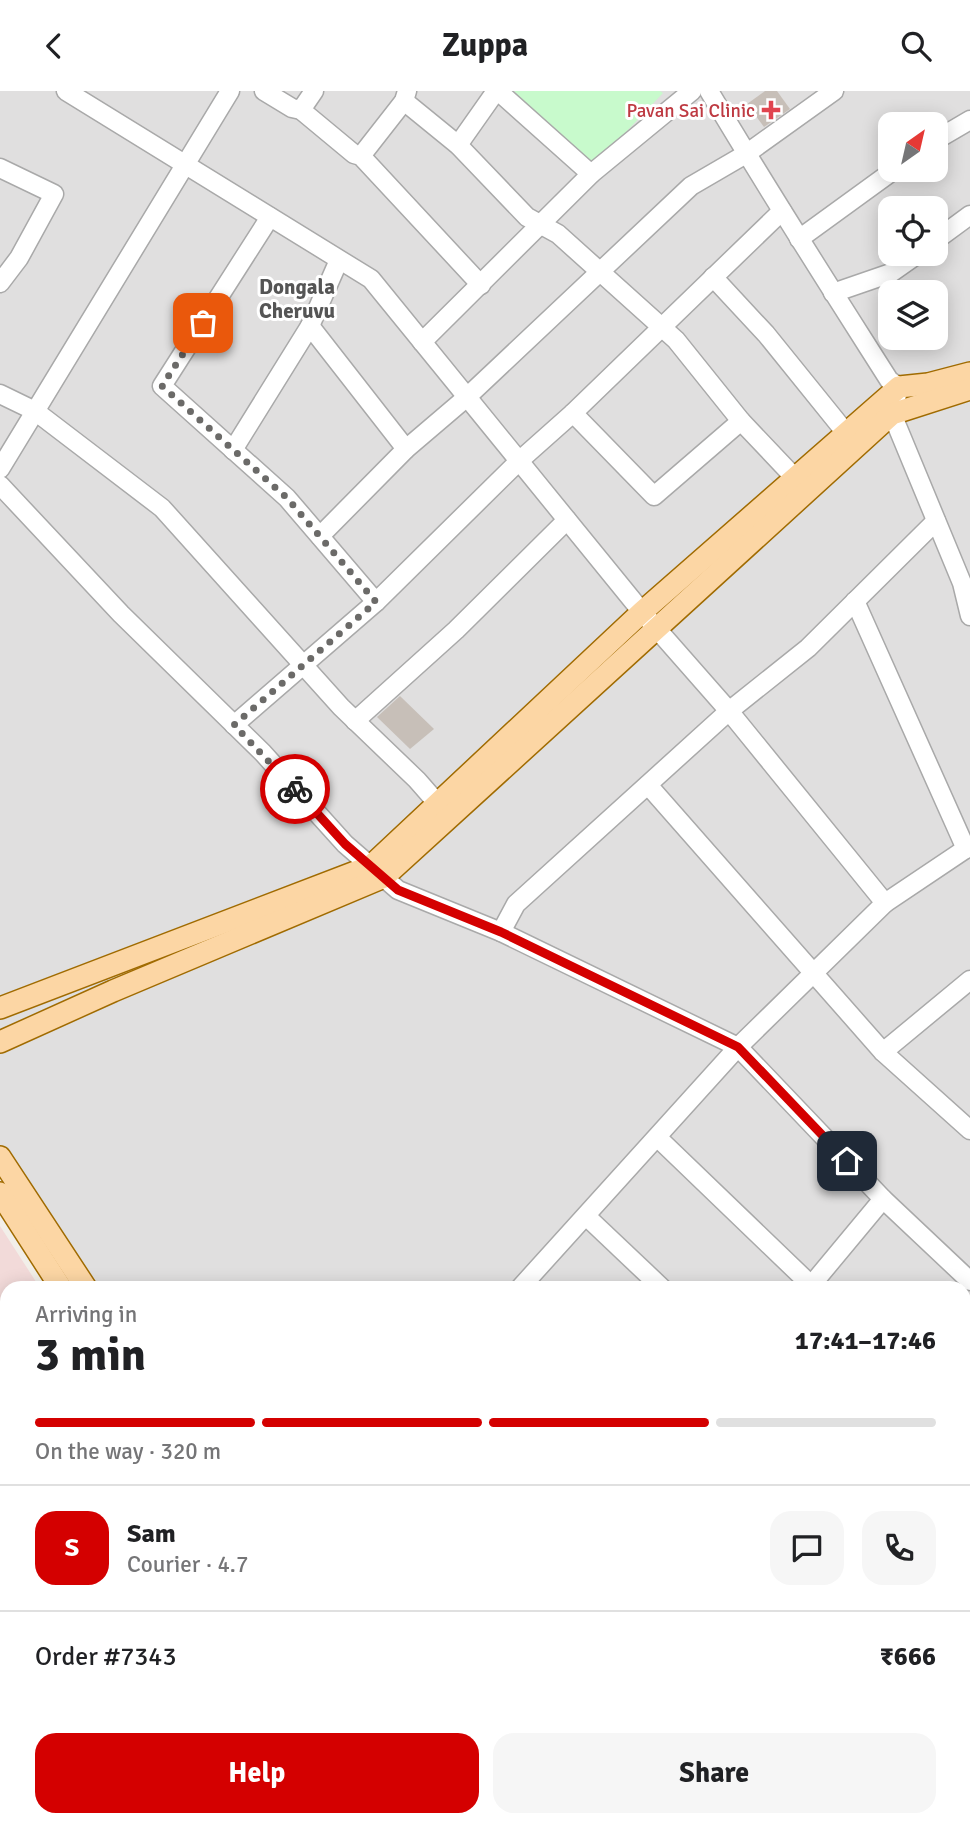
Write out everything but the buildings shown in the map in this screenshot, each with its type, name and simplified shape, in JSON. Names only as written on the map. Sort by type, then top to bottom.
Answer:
[{"type":"main road","points":[[0,1042],[377,871],[649,620],[795,478],[899,387],[928,384],[970,373]]},
{"type":"main road","points":[[0,1009],[377,871],[438,804],[892,414],[970,389]]},
{"type":"main road","points":[[0,1157],[81,1281]]},
{"type":"main road","points":[[0,1193],[57,1281]]},
{"type":"street","points":[[66,91],[370,279],[649,620],[729,712],[886,903]]},
{"type":"street","points":[[0,468],[230,91]]},
{"type":"street","points":[[264,91],[292,108],[301,110],[354,154],[361,156],[481,285]]},
{"type":"street","points":[[301,110],[314,91]]},
{"type":"street","points":[[458,145],[497,91],[591,174]]},
{"type":"street","points":[[422,342],[591,174],[692,91]]},
{"type":"street","points":[[709,91],[833,293],[889,380],[899,387],[892,414],[962,583],[970,616]]},
{"type":"street","points":[[320,536],[406,449],[467,397],[691,186],[746,153],[834,91]]},
{"type":"street","points":[[361,156],[405,96],[458,145],[527,217],[558,234],[676,339],[741,421],[795,478]]},
{"type":"street","points":[[948,133],[970,120]]},
{"type":"street","points":[[0,283],[19,258],[54,194],[1,171]]},
{"type":"street","points":[[799,239],[878,182]]},
{"type":"street","points":[[234,725],[376,602],[519,461],[573,413],[782,211]]},
{"type":"street","points":[[948,231],[970,215]]},
{"type":"street","points":[[270,217],[162,386],[287,498],[376,602]]},
{"type":"street","points":[[233,450],[310,326],[340,260]]},
{"type":"street","points":[[833,293],[891,273],[901,266]]},
{"type":"street","points":[[713,277],[766,334],[846,433]]},
{"type":"street","points":[[310,326],[406,449]]},
{"type":"street","points":[[0,394],[34,411],[162,508],[302,665],[438,804]]},
{"type":"street","points":[[573,413],[654,496],[741,421]]},
{"type":"street","points":[[0,485],[121,614],[234,725],[345,844],[398,890],[501,932],[738,1047],[883,1199],[970,1281]]},
{"type":"street","points":[[355,721],[456,630],[567,520]]},
{"type":"street","points":[[501,932],[516,904],[729,712],[808,648],[936,521]]},
{"type":"street","points":[[526,1281],[738,1047],[886,903],[968,847],[855,601]]},
{"type":"street","points":[[648,785],[883,1052],[970,1130]]},
{"type":"street","points":[[883,1052],[970,980]]},
{"type":"street","points":[[658,1138],[805,1281]]},
{"type":"street","points":[[816,1281],[883,1199]]},
{"type":"street","points":[[586,1216],[655,1281]]},
{"type":"shaded area","points":[[0,91],[970,91],[970,1281],[80,1281],[0,1157]]},
{"type":"shaded area","points":[[0,1226],[35,1281],[0,1281]]},
{"type":"green space","points":[[514,91],[660,91],[663,93],[592,168]]},
{"type":"way so far","points":[[203,323],[162,386],[287,498],[376,602],[234,725],[295,789]]},
{"type":"place","name":"Pavan Sai Clinic","points":[[771,110]]},
{"type":"district","name":"Dongala Cheruvu","points":[[297,299]]},
{"type":"route","points":[[295,789],[345,844],[398,890],[501,932],[738,1047],[847,1161]]}]
